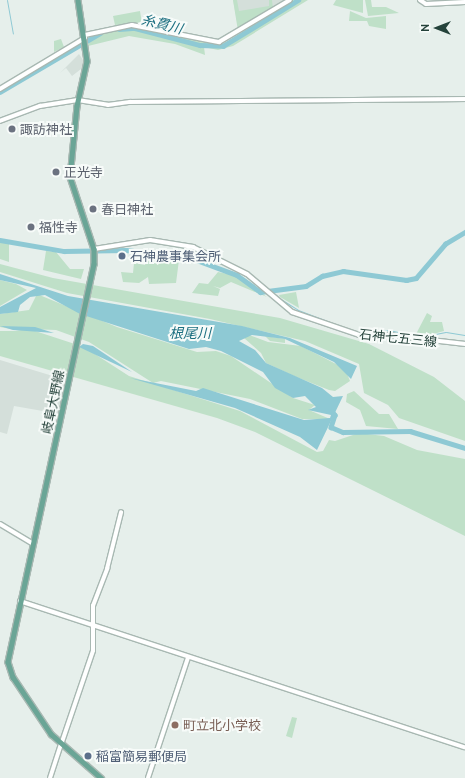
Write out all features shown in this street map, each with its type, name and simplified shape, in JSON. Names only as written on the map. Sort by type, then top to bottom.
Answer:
[{"type":"main road","name":"岐阜大野線","points":[[78,0],[85,36],[87,61],[78,100],[70,177],[94,251],[90,286],[8,655],[9,670],[36,714],[61,745],[101,778]]},
{"type":"main road","points":[[420,0],[426,4],[465,2]]},
{"type":"main road","name":"石神七五三線","points":[[94,251],[150,240],[193,247],[247,274],[292,312],[365,337],[379,334],[465,344]]},
{"type":"main road","points":[[0,524],[33,544]]},
{"type":"main road","points":[[50,778],[61,745]]},
{"type":"street","points":[[0,89],[85,36],[132,25],[219,42],[290,0]]},
{"type":"street","points":[[0,120],[40,106],[78,100],[108,105],[130,102],[465,99]]},
{"type":"street","points":[[61,745],[93,651],[93,606],[107,569],[121,513]]},
{"type":"street","points":[[20,601],[188,658],[465,748]]},
{"type":"street","points":[[148,778],[188,658]]},
{"type":"shaded area","points":[[233,0],[287,0],[239,32]]},
{"type":"shaded area","points":[[79,54],[85,63],[81,69],[72,76],[66,68],[60,73]]},
{"type":"shaded area","points":[[0,360],[66,380],[60,414],[14,406],[7,434],[0,432]]},
{"type":"green space","points":[[233,0],[237,0],[239,11],[269,6],[269,0],[272,0],[273,9],[238,31]]},
{"type":"green space","points":[[292,0],[308,0],[233,46],[218,50],[204,47],[205,55],[175,44],[129,36],[88,46],[89,37],[98,32],[126,27],[221,44],[239,37]]},
{"type":"green space","points":[[336,0],[363,0],[363,13],[333,5]]},
{"type":"green space","points":[[365,0],[371,0],[372,7],[386,7],[399,13],[368,16]]},
{"type":"green space","points":[[140,11],[142,24],[115,25],[113,16]]},
{"type":"green space","points":[[350,11],[366,18],[386,16],[386,29],[369,26],[367,21],[349,21]]},
{"type":"green space","points":[[61,39],[64,47],[54,52],[54,41]]},
{"type":"green space","points":[[0,241],[9,242],[9,262],[0,259]]},
{"type":"green space","points":[[46,251],[56,252],[70,269],[84,269],[81,279],[43,270]]},
{"type":"green space","points":[[148,257],[179,260],[176,283],[149,284],[148,277],[139,283],[123,282],[121,272],[133,273],[134,263],[145,265]]},
{"type":"green space","points":[[0,264],[53,278],[280,318],[369,344],[434,377],[465,401],[465,441],[399,418],[388,405],[364,393],[359,364],[305,341],[210,319],[67,293],[0,272]]},
{"type":"green space","points":[[218,272],[234,275],[267,297],[231,282],[220,288],[213,286],[220,289],[218,296],[192,293],[199,283],[208,284]]},
{"type":"green space","points":[[0,280],[16,284],[27,290],[0,306]]},
{"type":"green space","points":[[296,292],[299,308],[279,295]]},
{"type":"green space","points":[[37,294],[117,327],[197,352],[216,351],[231,356],[293,398],[315,405],[309,410],[330,419],[302,419],[250,399],[161,381],[153,383],[89,342],[56,330],[29,329],[84,347],[129,376],[240,411],[317,452],[323,451],[329,440],[335,441],[359,433],[384,436],[417,450],[465,459],[465,536],[255,432],[217,418],[0,356],[0,331],[21,331],[0,327],[0,314],[29,310]]},
{"type":"green space","points":[[427,313],[432,316],[430,322],[442,322],[444,331],[426,336],[416,334]]},
{"type":"green space","points":[[249,335],[268,342],[301,346],[338,365],[346,371],[350,381],[335,391],[294,376],[266,363],[261,353],[244,338]]},
{"type":"green space","points":[[265,336],[285,339],[285,343],[270,341]]},
{"type":"green space","points":[[354,391],[379,414],[389,414],[398,429],[366,426],[360,410],[346,402],[347,394]]},
{"type":"green space","points":[[292,717],[297,718],[292,738],[286,736]]},
{"type":"water","points":[[0,274],[68,296],[242,326],[290,338],[357,366],[351,379],[334,362],[285,339],[252,335],[239,341],[255,350],[266,363],[322,388],[333,397],[343,396],[317,450],[300,437],[235,408],[130,378],[196,391],[203,388],[304,420],[330,418],[331,415],[308,410],[316,407],[305,396],[293,398],[275,388],[263,372],[221,351],[206,347],[189,349],[80,314],[45,295],[30,297],[20,305],[18,312],[0,314],[0,307],[36,288],[0,280]]},
{"type":"water","points":[[0,326],[35,327],[54,333],[13,330]]},
{"type":"water","points":[[83,344],[93,346],[132,372],[79,347]]},
{"type":"waterway","points":[[7,0],[13,33]]},
{"type":"waterway","name":"糸貫川","points":[[119,29],[135,28],[200,45],[223,46],[298,0]]},
{"type":"waterway","name":"糸貫川","points":[[0,92],[100,33]]},
{"type":"waterway","points":[[0,240],[64,251],[126,250],[191,258],[237,275],[260,292],[306,286],[322,276],[343,271],[406,280],[416,278],[445,244],[465,232]]},
{"type":"waterway","points":[[279,298],[298,310],[354,331]]},
{"type":"waterway","points":[[356,332],[389,330],[420,337],[446,332],[465,335]]},
{"type":"waterway","name":"根尾川","points":[[332,411],[335,415],[331,427],[343,432],[410,431],[465,448]]},
{"type":"place","name":"諏訪神社","points":[[12,129]]},
{"type":"place","name":"正光寺","points":[[56,172]]},
{"type":"place","name":"春日神社","points":[[93,209]]},
{"type":"place","name":"福性寺","points":[[31,227]]},
{"type":"place","name":"石神農事集会所","points":[[122,256]]},
{"type":"place","name":"町立北小学校","points":[[175,725]]},
{"type":"place","name":"稲富簡易郵便局","points":[[88,756]]}]
